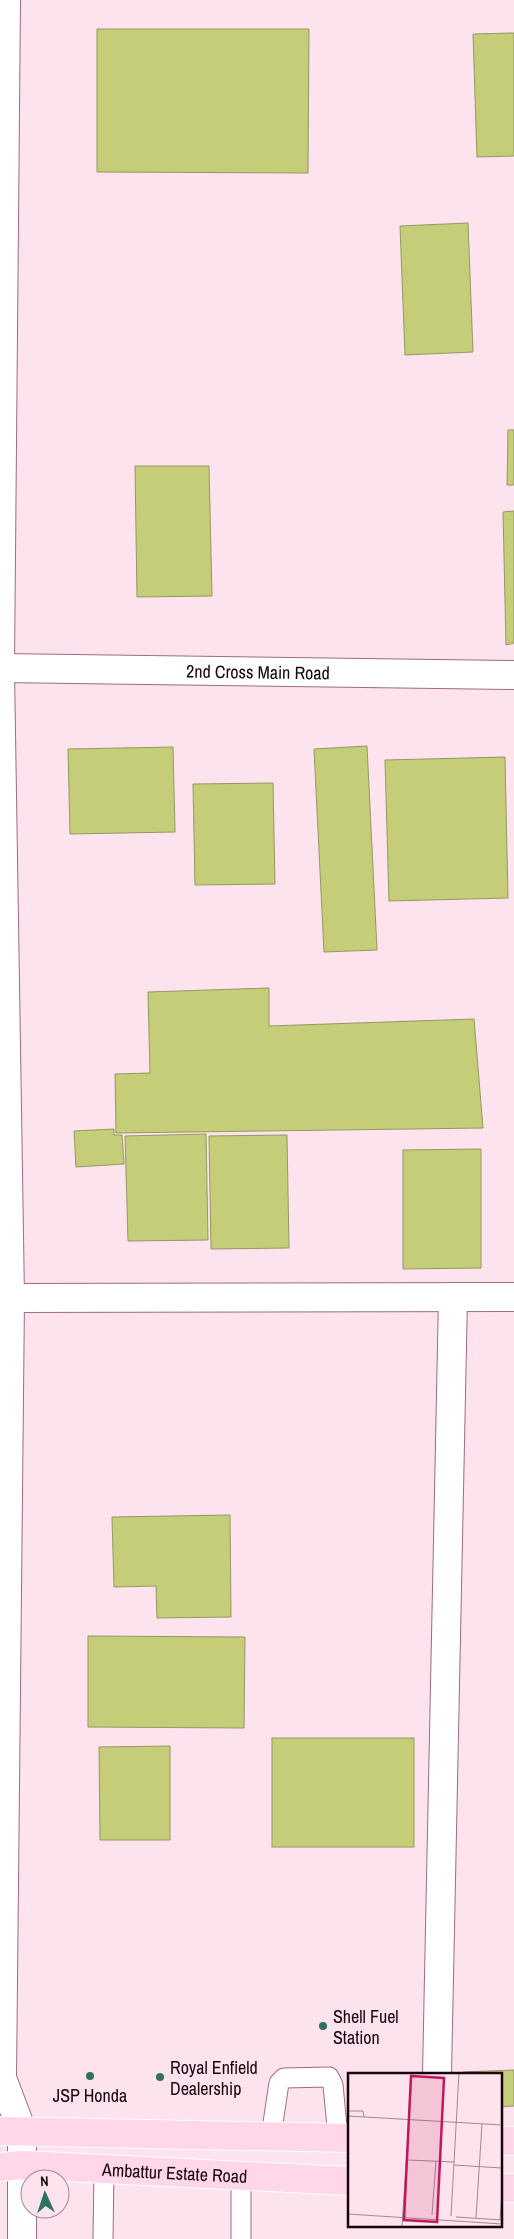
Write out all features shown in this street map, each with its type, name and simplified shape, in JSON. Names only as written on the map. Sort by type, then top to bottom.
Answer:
[{"type":"main road","points":[[6,0],[0,668],[10,1298],[1,2081],[11,2131],[12,2166],[22,2239]]},
{"type":"main road","name":"2nd Cross Main Road","points":[[0,668],[514,675]]},
{"type":"main road","points":[[10,1298],[514,1296]]},
{"type":"main road","points":[[437,2073],[453,1297]]},
{"type":"main road","name":"Ambattur Estate Road","points":[[11,2131],[344,2138]]},
{"type":"main road","name":"Ambattur Estate Road","points":[[12,2166],[348,2181]]},
{"type":"lane","points":[[270,2136],[279,2083],[284,2078],[329,2077],[333,2085],[344,2138]]},
{"type":"lane","points":[[104,2169],[104,2239]]},
{"type":"lane","points":[[241,2175],[241,2239]]},
{"type":"building","points":[[97,29],[309,29],[308,173],[97,172]]},
{"type":"building","points":[[514,33],[514,156],[477,157],[473,34]]},
{"type":"building","points":[[468,223],[473,352],[405,355],[400,226]]},
{"type":"building","points":[[508,430],[514,430],[514,485],[507,485]]},
{"type":"building","points":[[135,466],[209,466],[212,596],[137,597]]},
{"type":"building","points":[[514,511],[514,643],[506,645],[503,512]]},
{"type":"building","points":[[367,746],[377,950],[324,952],[314,749]]},
{"type":"building","points":[[173,747],[175,832],[70,834],[68,749]]},
{"type":"building","points":[[505,757],[508,898],[389,901],[385,760]]},
{"type":"building","points":[[273,783],[275,884],[195,885],[193,784]]},
{"type":"building","points":[[269,988],[269,1026],[474,1019],[483,1128],[116,1133],[115,1074],[150,1073],[148,992]]},
{"type":"building","points":[[114,1129],[114,1135],[122,1135],[124,1164],[76,1167],[74,1131]]},
{"type":"building","points":[[206,1134],[208,1240],[128,1241],[125,1136]]},
{"type":"building","points":[[287,1135],[289,1248],[211,1249],[209,1136]]},
{"type":"building","points":[[481,1149],[481,1268],[403,1269],[403,1150]]},
{"type":"building","points":[[230,1515],[231,1617],[157,1618],[156,1586],[114,1587],[112,1517]]},
{"type":"building","points":[[88,1636],[245,1637],[244,1728],[88,1727]]},
{"type":"building","points":[[272,1738],[414,1738],[414,1847],[272,1847]]},
{"type":"building","points":[[170,1746],[170,1840],[100,1840],[99,1747]]},
{"type":"building","points":[[514,2070],[514,2106],[502,2107],[502,2073],[463,2072]]},
{"type":"place","name":"Shell Fuel Station","points":[[323,2026]]},
{"type":"place","name":"JSP Honda","points":[[90,2076]]},
{"type":"place","name":"Royal Enfield Dealership","points":[[160,2077]]}]
